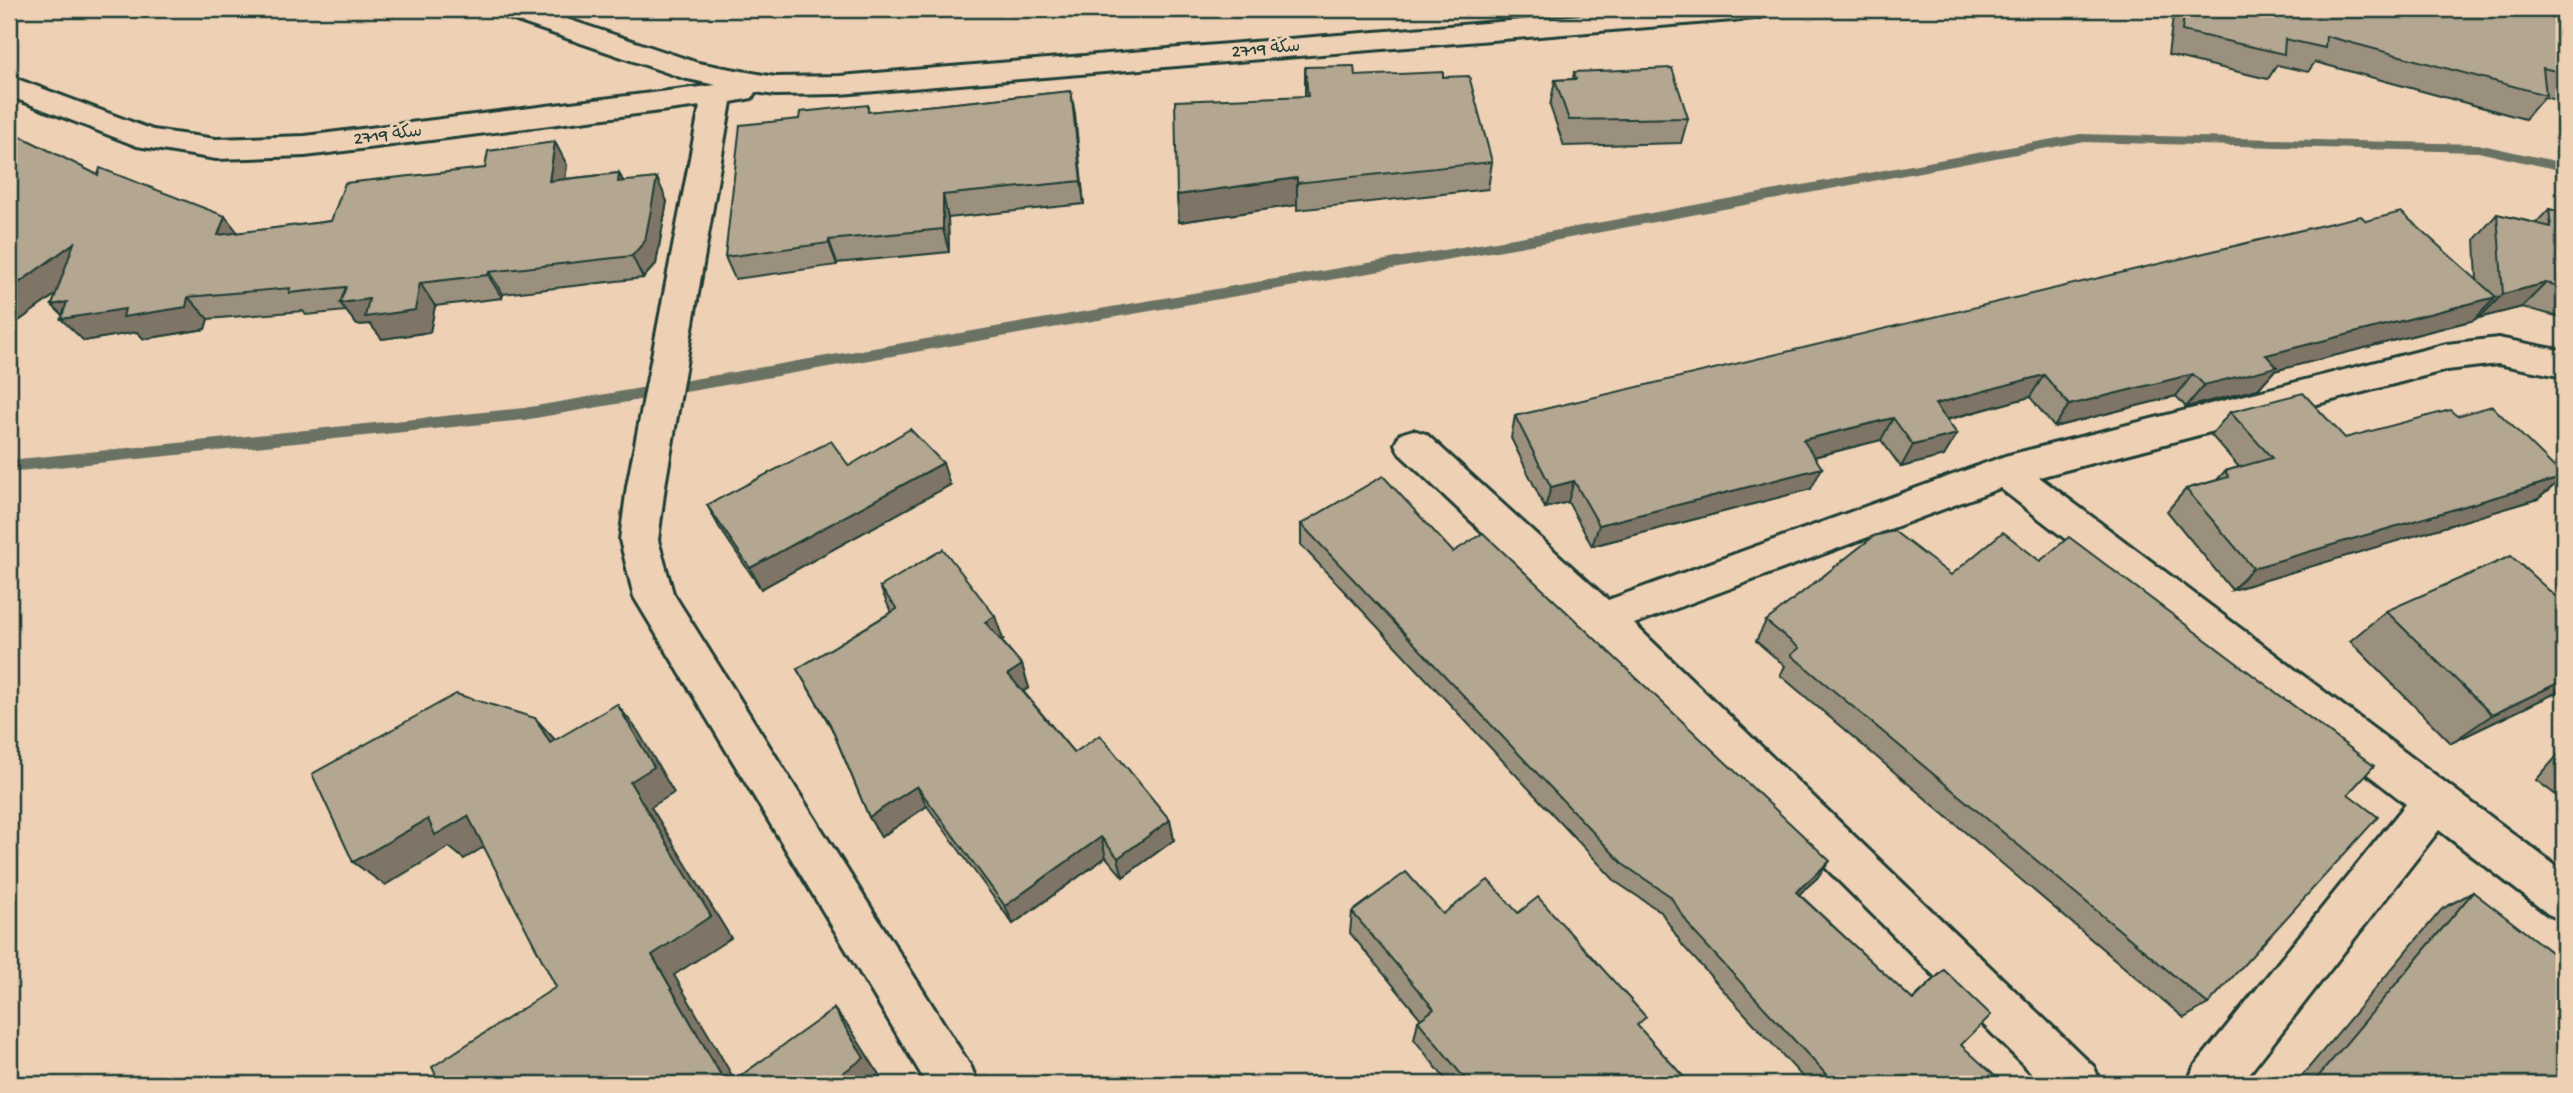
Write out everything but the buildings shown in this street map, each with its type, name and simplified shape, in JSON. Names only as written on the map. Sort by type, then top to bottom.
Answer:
[{"type":"street","name":"سكة 2719","points":[[509,9],[693,71],[775,86]]},
{"type":"street","name":"سكة 2719","points":[[9,85],[148,139],[216,149],[305,146],[775,86],[854,84],[1756,9]]},
{"type":"street","points":[[717,94],[646,486],[639,540],[654,597],[954,1084]]},
{"type":"street","points":[[1602,619],[2005,471],[2447,357],[2498,351],[2564,364]]},
{"type":"street","points":[[1413,444],[1602,619],[2077,1084]]},
{"type":"street","points":[[2005,471],[2564,899]]},
{"type":"street","points":[[2211,1084],[2435,801]]},
{"type":"waterway","points":[[9,466],[524,414],[1548,237],[2080,138],[2478,148],[2564,167]]}]
